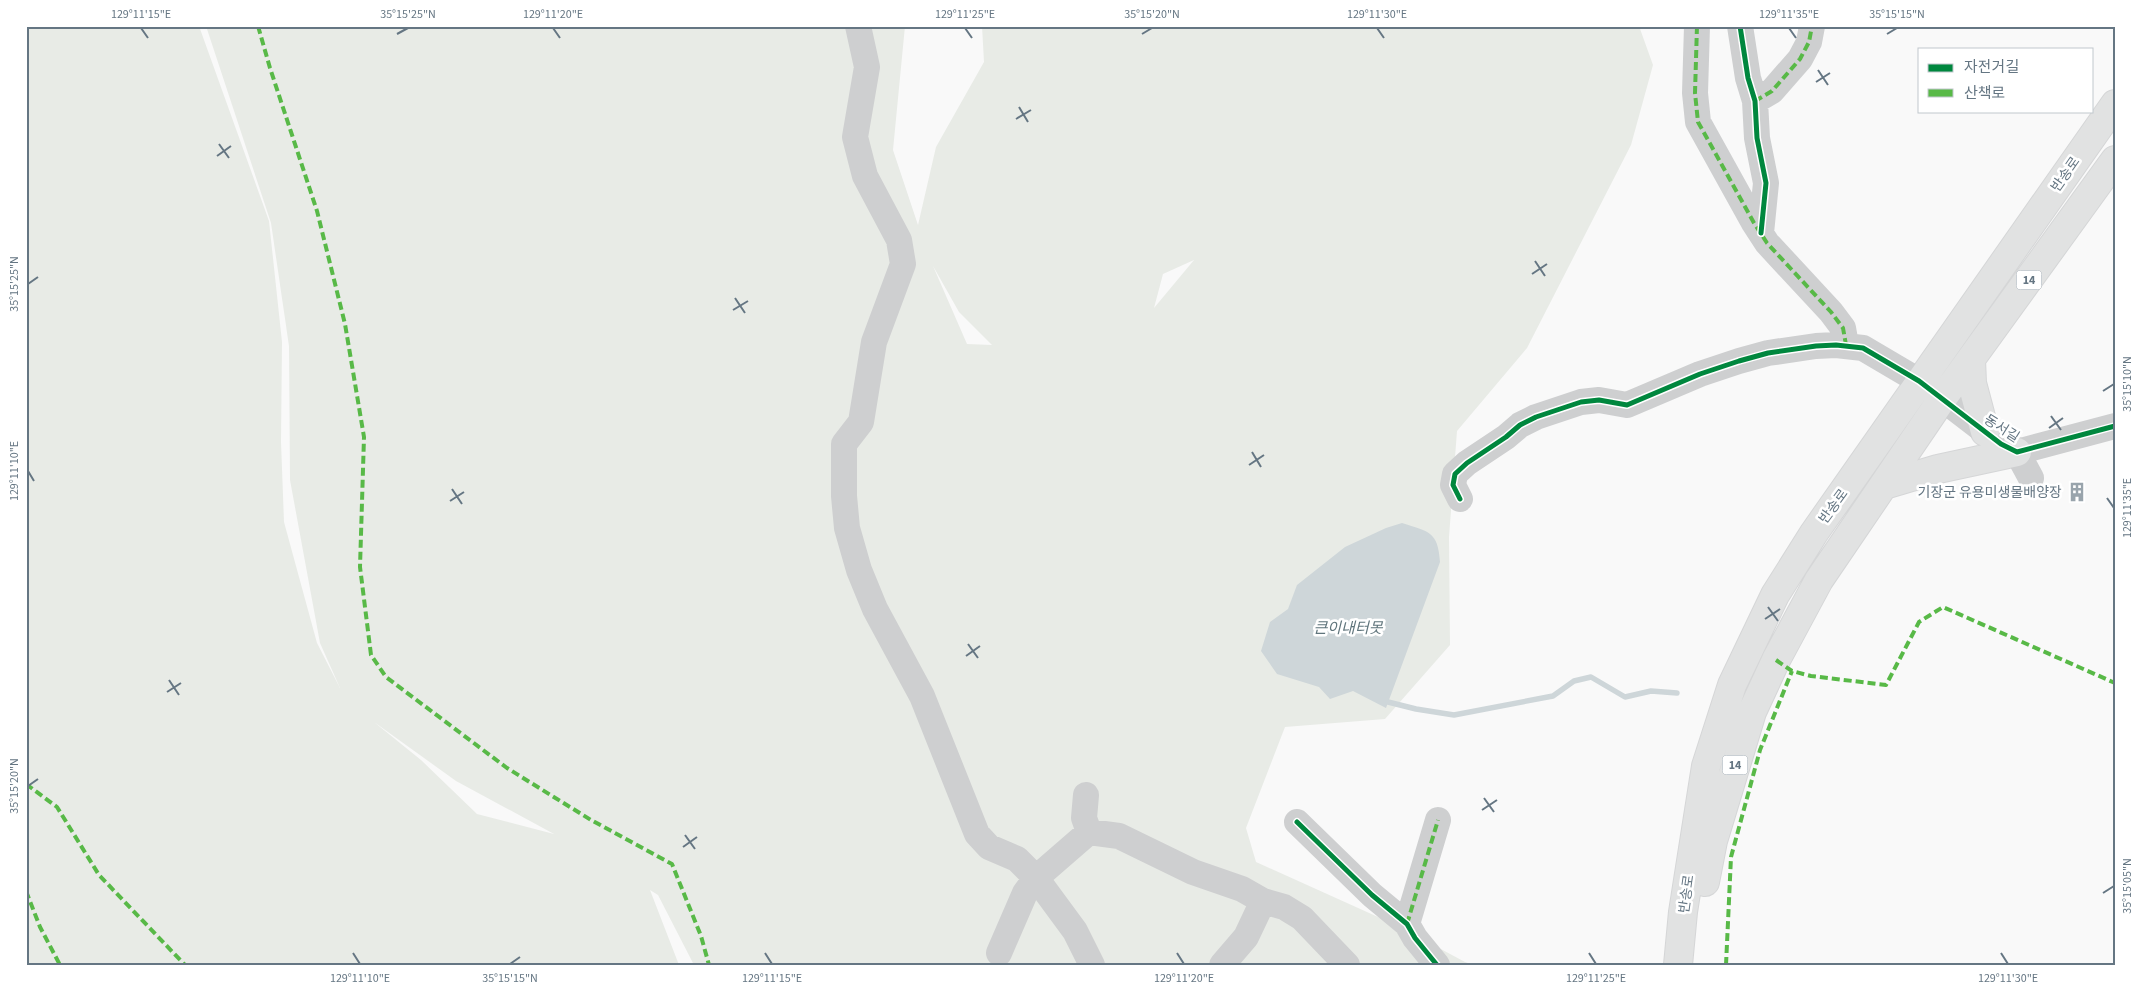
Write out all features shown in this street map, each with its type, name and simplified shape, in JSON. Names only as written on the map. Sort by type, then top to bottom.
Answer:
[{"type":"main road","name":"반송로","points":[[1678,965],[1683,912],[1706,766],[1732,685],[1788,572],[1919,381],[2115,104]]},
{"type":"main road","name":"반송로","points":[[1698,965],[1700,909],[1713,841],[1752,712],[1776,660],[1819,580],[1884,484],[1942,399],[2115,160]]},
{"type":"main road","points":[[1971,359],[1972,384],[1985,432]]},
{"type":"main road","points":[[1884,484],[1938,469],[2017,452]]},
{"type":"main road","points":[[1859,521],[1855,514],[1856,502],[1882,465],[1883,460],[1876,453],[1869,455]]},
{"type":"street","points":[[858,26],[867,67],[855,137],[865,176],[899,240],[902,264],[874,342],[861,422],[844,444],[844,496],[847,528],[875,609],[922,696],[977,834],[989,847],[1017,859],[1036,878],[1075,931],[1092,965]]},
{"type":"street","points":[[1697,26],[1695,93],[1698,122],[1767,243],[1831,312],[1843,328],[1846,345]]},
{"type":"street","points":[[1740,26],[1748,78],[1755,101],[1757,138],[1766,183],[1761,233]]},
{"type":"street","points":[[1755,101],[1772,91],[1800,58],[1809,42],[1812,26]]},
{"type":"street","name":"동서길","points":[[1460,500],[1453,485],[1455,474],[1467,463],[1506,437],[1520,424],[1542,414],[1582,402],[1599,400],[1627,405],[1700,374],[1739,361],[1768,353],[1816,346],[1846,345],[1863,348],[1919,381],[1985,432],[2017,452],[2115,426]]},
{"type":"street","points":[[2017,452],[2030,478]]},
{"type":"street","points":[[1086,795],[1084,818],[1089,832]]},
{"type":"street","points":[[1407,924],[1438,820]]},
{"type":"street","points":[[1297,822],[1372,895],[1407,924],[1415,938],[1437,965]]},
{"type":"street","points":[[999,953],[1025,893],[1036,878],[1089,832],[1119,836],[1193,872],[1242,889],[1263,901],[1284,907],[1302,918],[1347,965]]},
{"type":"street","points":[[1222,965],[1246,937],[1263,901]]},
{"type":"shaded area","points":[[26,26],[199,26],[269,221],[282,342],[281,442],[284,522],[317,643],[340,688],[320,643],[290,480],[289,346],[271,223],[206,26],[905,26],[893,150],[918,225],[936,147],[984,62],[982,26],[1639,26],[1653,65],[1631,145],[1527,348],[1457,431],[1449,537],[1450,645],[1385,719],[1285,727],[1246,828],[1256,862],[1398,926],[1474,965],[694,965],[658,895],[650,890],[679,965],[26,965]],"holes":[[[1194,260],[1154,308],[1163,274]],[[933,266],[959,312],[992,345],[967,344]],[[374,722],[456,781],[554,834],[477,814],[421,760]]]},
{"type":"water","name":"큰이내터못","points":[[1402,523],[1425,531],[1434,538],[1440,562],[1386,708],[1353,691],[1330,699],[1319,687],[1277,674],[1261,651],[1270,622],[1288,609],[1297,585],[1345,547],[1386,528]]},
{"type":"waterway","points":[[1388,702],[1454,715],[1553,696],[1574,681],[1591,677],[1625,697],[1651,691],[1677,693]]},
{"type":"marked path","points":[[258,26],[317,211],[345,324],[364,437],[360,567],[371,655],[386,677],[507,768],[591,820],[672,864],[701,936],[709,965]]},
{"type":"marked path","points":[[1697,26],[1695,93],[1698,122],[1767,243],[1831,312],[1843,328],[1846,345]]},
{"type":"marked path","points":[[1755,101],[1772,91],[1800,59],[1809,42],[1812,26]]},
{"type":"marked path","points":[[1776,660],[1792,671],[1811,676],[1886,685],[1919,622],[1943,607],[2115,683]]},
{"type":"marked path","points":[[1726,965],[1731,857],[1760,750],[1792,671]]},
{"type":"marked path","points":[[26,784],[57,807],[99,875],[185,965]]},
{"type":"marked path","points":[[1407,924],[1438,820]]},
{"type":"marked path","points":[[26,891],[40,927],[60,965]]},
{"type":"cycle path","points":[[1740,26],[1748,78],[1755,101],[1757,138],[1766,183],[1761,233]]},
{"type":"cycle path","points":[[1460,499],[1453,485],[1455,474],[1467,463],[1506,437],[1520,425],[1536,417],[1581,402],[1599,400],[1627,405],[1700,374],[1739,361],[1768,353],[1816,346],[1836,345],[1863,348],[1919,381],[2001,444],[2017,452],[2115,426]]},
{"type":"cycle path","points":[[1297,822],[1372,895],[1407,924],[1415,938],[1437,965]]},
{"type":"place","name":"기장군 유용미생물배양장","points":[[2077,492]]}]
